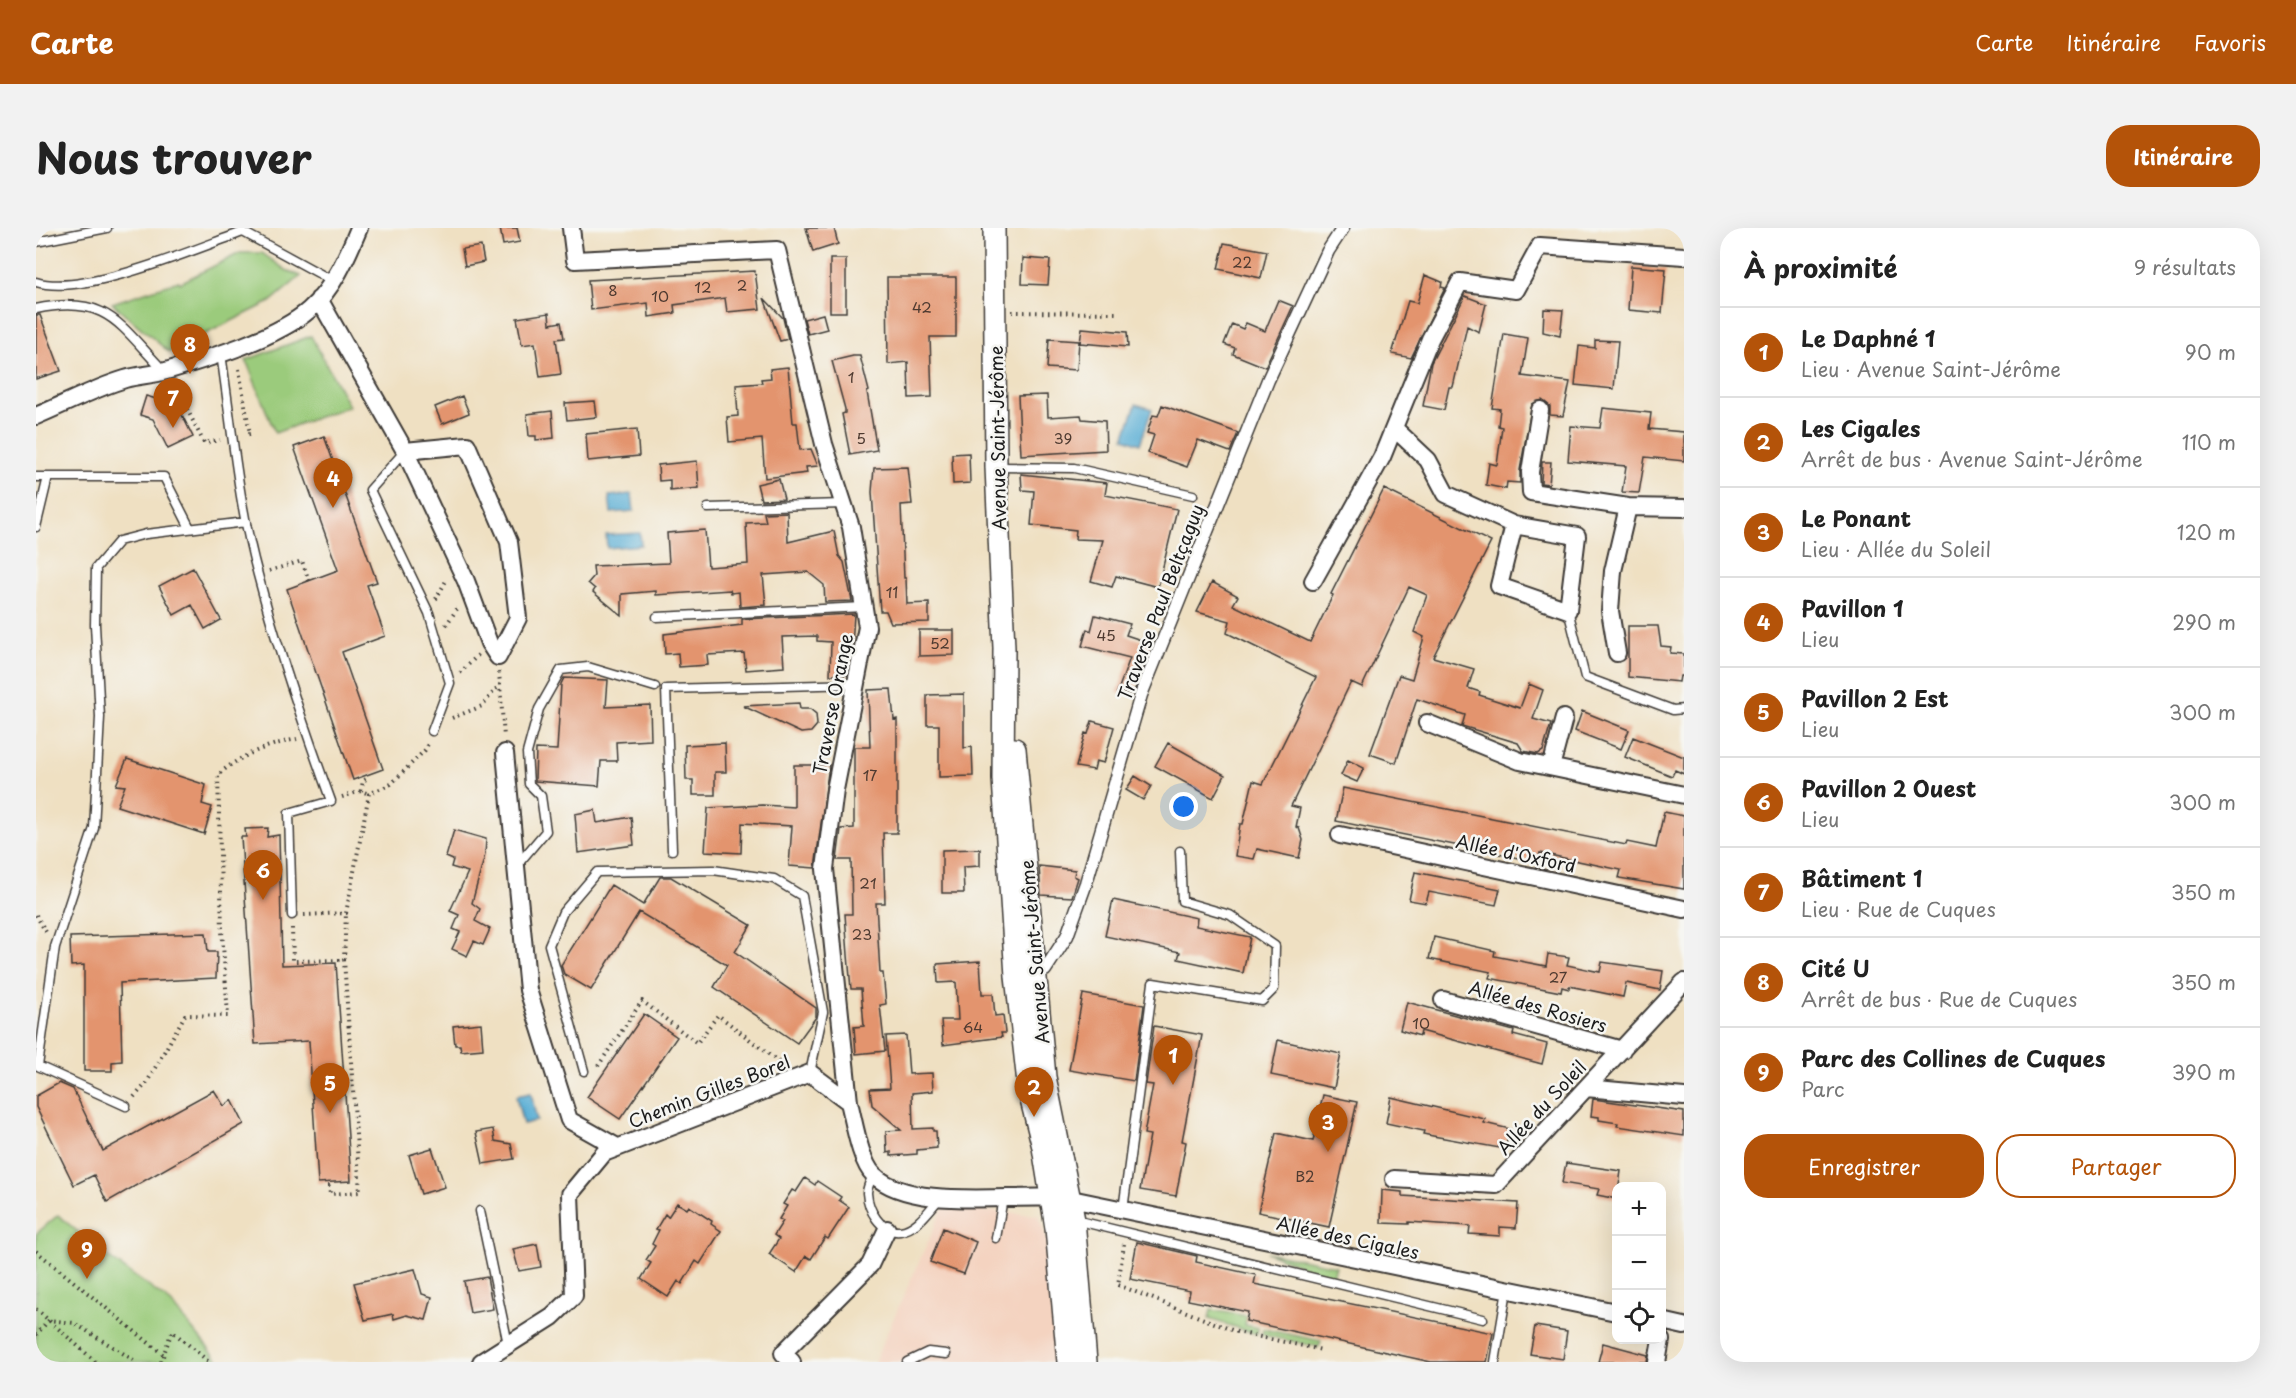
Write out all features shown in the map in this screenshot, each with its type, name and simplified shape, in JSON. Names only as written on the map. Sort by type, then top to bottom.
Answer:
[{"type":"street","points":[[36,416],[125,379],[168,370],[221,354],[278,329],[308,310],[320,299],[347,256],[358,228]]},
{"type":"street","name":"Traverse Orange","points":[[571,228],[575,260],[777,250],[824,444],[856,548],[867,627],[835,790],[825,869],[849,1102]]},
{"type":"street","name":"Avenue Saint-Jérôme","points":[[994,228],[996,467],[1004,648],[1026,975],[1065,1205],[1086,1362]]},
{"type":"street","name":"Traverse Paul Beltçaguy","points":[[1026,975],[1045,969],[1067,936],[1086,883],[1146,684],[1268,380],[1328,251],[1343,228]]},
{"type":"street","points":[[1313,581],[1382,457],[1430,339],[1460,282],[1516,290],[1540,246],[1684,256]]},
{"type":"street","points":[[320,299],[405,451],[470,589],[494,650]]},
{"type":"street","points":[[1540,410],[1530,472],[1531,492],[1628,507],[1684,508]]},
{"type":"street","points":[[1394,428],[1428,460],[1446,494],[1514,525],[1578,536],[1568,610],[1498,586],[1514,525]]},
{"type":"street","points":[[405,451],[468,445],[509,542],[518,618],[494,650]]},
{"type":"street","points":[[1617,653],[1610,611],[1613,571],[1628,507]]},
{"type":"street","points":[[1551,767],[1564,718]]},
{"type":"street","points":[[1427,723],[1520,761],[1684,795]]},
{"type":"street","name":"Chemin Gilles Borel","points":[[505,753],[528,990],[569,1120],[617,1147]]},
{"type":"street","name":"Allée d'Oxford","points":[[1340,835],[1684,909]]},
{"type":"street","name":"Allée du Soleil","points":[[1395,1179],[1496,1185],[1684,982]]},
{"type":"street","name":"Allée des Rosiers","points":[[1443,1000],[1622,1050]]},
{"type":"street","name":"Chemin Gilles Borel","points":[[481,1362],[552,1317],[574,1296],[570,1194],[604,1152],[803,1076],[849,1102]]},
{"type":"street","points":[[1586,1088],[1684,1097]]},
{"type":"street","points":[[849,1102],[862,1152],[873,1175],[904,1191],[939,1198],[1003,1197],[1065,1205]]},
{"type":"street","name":"Avenue Saint-Jérôme","points":[[1065,1205],[1068,1362]]},
{"type":"street","name":"Allée des Cigales","points":[[1065,1205],[1123,1210],[1612,1311]]},
{"type":"street","points":[[792,1362],[783,1353],[870,1265],[887,1229]]},
{"type":"street","points":[[1666,1326],[1684,1326]]},
{"type":"street","points":[[1657,1362],[1659,1344]]},
{"type":"lane","points":[[36,242],[107,228]]},
{"type":"lane","points":[[36,282],[55,284],[101,280],[243,232],[333,281]]},
{"type":"lane","points":[[36,309],[58,304],[101,310],[168,370]]},
{"type":"lane","points":[[221,354],[246,522],[257,574],[308,737],[331,801],[289,813],[292,915]]},
{"type":"lane","points":[[405,451],[370,490],[429,613],[450,683],[433,729]]},
{"type":"lane","points":[[996,467],[1074,468],[1193,495]]},
{"type":"lane","points":[[36,477],[164,477],[190,528]]},
{"type":"lane","points":[[36,526],[48,477]]},
{"type":"lane","points":[[708,508],[844,504]]},
{"type":"lane","points":[[126,1106],[38,1066],[42,1020],[55,947],[94,828],[100,717],[95,625],[96,568],[119,541],[147,534],[246,522]]},
{"type":"lane","points":[[657,617],[864,607]]},
{"type":"lane","points":[[1568,610],[1585,677],[1673,710],[1684,709]]},
{"type":"lane","points":[[515,867],[546,831],[541,796],[530,784],[527,753],[539,709],[561,670],[588,667],[655,687]]},
{"type":"lane","points":[[672,850],[666,689],[857,684]]},
{"type":"lane","points":[[1123,1210],[1153,983],[1262,1001],[1274,989],[1275,946],[1230,915],[1182,901],[1180,851]]},
{"type":"lane","points":[[584,1071],[549,945],[563,912],[597,872],[713,870],[774,879],[802,896],[823,1012],[803,1076]]},
{"type":"lane","points":[[873,1175],[867,1191],[872,1214],[887,1229],[900,1231],[910,1227],[939,1198]]},
{"type":"lane","points":[[996,1238],[1003,1197]]},
{"type":"lane","points":[[1065,1205],[1127,1232],[1483,1319]]},
{"type":"lane","points":[[480,1211],[508,1344]]},
{"type":"lane","points":[[1495,1362],[1507,1290]]},
{"type":"lane","points":[[907,1362],[928,1352],[946,1354]]},
{"type":"path","points":[[996,313],[1117,313]]},
{"type":"path","points":[[168,370],[204,443],[234,438]]},
{"type":"path","points":[[180,412],[187,409]]},
{"type":"path","points":[[429,613],[456,560]]},
{"type":"path","points":[[257,574],[302,561],[309,581]]},
{"type":"path","points":[[437,638],[470,589]]},
{"type":"path","points":[[450,683],[494,650],[500,683],[505,753]]},
{"type":"path","points":[[433,729],[482,706],[490,699],[500,683]]},
{"type":"path","points":[[126,1106],[146,1084],[185,1015],[228,1016],[222,931],[218,775],[233,762],[274,744],[308,737]]},
{"type":"path","points":[[331,801],[361,791],[369,794],[391,784],[425,750]]},
{"type":"path","points":[[361,791],[363,781],[368,778]]},
{"type":"path","points":[[333,1186],[329,1186],[330,1194],[360,1192],[344,960],[346,913],[369,794]]},
{"type":"path","points":[[344,960],[293,962],[292,915],[346,913]]},
{"type":"path","points":[[584,1071],[592,1075],[642,1001],[698,1043],[718,1016],[803,1076]]},
{"type":"path","points":[[1127,1232],[1118,1285],[1237,1332],[1322,1350]]},
{"type":"path","points":[[36,1251],[165,1356]]},
{"type":"path","points":[[36,1309],[96,1362]]},
{"type":"path","points":[[36,1335],[49,1320]]},
{"type":"path","points":[[49,1320],[74,1323],[137,1362]]},
{"type":"path","points":[[161,1362],[172,1331],[209,1362]]},
{"type":"shaded area","points":[[943,1208],[1038,1215],[1047,1239],[1056,1362],[874,1362]]},
{"type":"green space","points":[[240,253],[262,253],[286,270],[301,276],[270,302],[169,352],[112,303],[179,281],[180,283]]},
{"type":"green space","points":[[311,336],[349,406],[275,433],[246,360]]},
{"type":"green space","points":[[58,1215],[109,1258],[169,1301],[220,1362],[36,1362],[36,1234]]},
{"type":"green space","points":[[1266,1252],[1336,1266],[1332,1278]]},
{"type":"green space","points":[[1211,1310],[1247,1316],[1245,1325],[1258,1328],[1257,1334],[1209,1319]]},
{"type":"green space","points":[[1263,1329],[1321,1341],[1319,1347],[1262,1335]]},
{"type":"water","points":[[1136,404],[1152,409],[1140,444],[1124,438]]},
{"type":"water","points":[[632,494],[634,511],[611,513],[609,496]]},
{"type":"water","points":[[640,533],[641,545],[607,548],[606,535]]},
{"type":"water","points":[[531,1093],[537,1121],[523,1124],[516,1096]]},
{"type":"building","points":[[500,228],[517,228],[520,242],[503,245]]},
{"type":"building","points":[[806,228],[834,228],[838,244],[813,252]]},
{"type":"building","points":[[1224,243],[1267,251],[1261,278],[1218,269]]},
{"type":"building","points":[[481,246],[484,262],[465,266],[462,249]]},
{"type":"building","points":[[1023,258],[1050,260],[1048,285],[1022,284]]},
{"type":"building","points":[[830,259],[846,259],[846,312],[830,312]]},
{"type":"building","points":[[1631,266],[1666,269],[1662,313],[1628,310]]},
{"type":"building","points":[[755,271],[760,309],[727,312],[725,298],[674,305],[675,313],[649,317],[648,303],[591,310],[588,280]]},
{"type":"building","points":[[1425,275],[1442,282],[1441,287],[1445,288],[1411,358],[1392,354],[1408,301],[1417,303]]},
{"type":"building","points":[[887,277],[956,277],[956,337],[930,337],[932,397],[909,398],[908,362],[888,364]]},
{"type":"building","points":[[1465,296],[1486,304],[1479,332],[1467,326],[1453,387],[1449,387],[1444,410],[1423,406],[1431,363]]},
{"type":"building","points":[[764,298],[783,318],[788,339],[780,341]]},
{"type":"building","points":[[1278,300],[1293,306],[1265,367],[1233,354],[1235,348],[1224,344],[1232,324],[1243,329],[1246,323],[1265,331]]},
{"type":"building","points":[[1544,309],[1563,310],[1560,336],[1543,332]]},
{"type":"building","points":[[549,313],[550,324],[561,322],[564,338],[556,339],[561,374],[540,377],[535,343],[522,345],[517,318]]},
{"type":"building","points":[[823,314],[827,329],[808,334],[804,319]]},
{"type":"building","points":[[36,315],[40,315],[61,371],[36,379]]},
{"type":"building","points":[[1082,328],[1127,332],[1128,347],[1080,343]]},
{"type":"building","points":[[1504,334],[1528,338],[1522,376],[1570,382],[1563,416],[1550,415],[1550,406],[1542,400],[1532,404],[1520,470],[1520,483],[1507,482],[1506,489],[1486,485],[1489,463],[1497,465],[1502,427],[1498,426],[1500,409],[1492,408]]},
{"type":"building","points":[[1049,339],[1079,341],[1077,370],[1047,368]]},
{"type":"building","points":[[1595,340],[1618,341],[1614,389],[1575,385],[1579,346],[1595,348]]},
{"type":"building","points":[[860,356],[869,391],[867,392],[877,450],[850,455],[842,414],[845,413],[845,409],[832,361]]},
{"type":"building","points":[[788,367],[793,423],[797,423],[800,450],[811,449],[818,466],[806,467],[807,473],[765,478],[762,439],[729,442],[727,417],[738,416],[736,385],[762,383],[761,379],[771,378],[770,369]]},
{"type":"building","points":[[1047,395],[1048,417],[1081,415],[1082,419],[1105,421],[1106,450],[1021,455],[1018,396]]},
{"type":"building","points":[[146,396],[177,405],[193,437],[168,449],[153,419],[140,415]]},
{"type":"building","points":[[462,396],[469,413],[442,424],[435,407]]},
{"type":"building","points":[[595,401],[597,417],[567,420],[565,403]]},
{"type":"building","points":[[1162,405],[1238,433],[1230,452],[1198,440],[1187,467],[1148,453],[1154,435],[1147,433],[1153,415],[1158,416]]},
{"type":"building","points":[[1603,408],[1651,413],[1649,429],[1684,432],[1684,461],[1645,457],[1639,493],[1622,492],[1626,466],[1568,461],[1571,426],[1600,428]]},
{"type":"building","points":[[552,411],[554,438],[536,440],[536,436],[529,436],[527,414]]},
{"type":"building","points":[[637,429],[639,456],[588,461],[586,434]]},
{"type":"building","points":[[324,436],[377,582],[367,585],[385,636],[342,652],[383,769],[353,780],[287,589],[338,570],[294,447]]},
{"type":"building","points":[[969,453],[970,483],[953,484],[952,454]]},
{"type":"building","points":[[697,461],[699,488],[670,491],[670,480],[659,481],[658,465]]},
{"type":"building","points":[[1542,462],[1551,462],[1549,484],[1541,483]]},
{"type":"building","points":[[908,467],[912,504],[901,505],[907,604],[929,603],[929,622],[891,623],[886,611],[880,611],[872,492],[874,468]]},
{"type":"building","points":[[1021,474],[1107,483],[1105,495],[1177,509],[1158,587],[1116,576],[1112,587],[1091,581],[1103,540],[1075,539],[1076,530],[1031,525],[1034,491],[1022,490]]},
{"type":"building","points":[[779,479],[784,499],[761,500],[757,484]]},
{"type":"building","points":[[1384,489],[1491,542],[1433,657],[1474,669],[1468,688],[1480,692],[1479,695],[1520,708],[1529,684],[1543,690],[1533,719],[1551,724],[1543,751],[1538,754],[1523,751],[1518,743],[1462,726],[1465,715],[1417,699],[1396,763],[1370,754],[1399,675],[1412,679],[1424,637],[1414,632],[1427,595],[1409,587],[1362,687],[1351,682],[1291,806],[1300,808],[1296,827],[1299,828],[1303,840],[1299,858],[1257,849],[1254,859],[1235,856],[1240,824],[1243,824],[1253,781],[1263,784],[1316,677],[1227,633],[1230,621],[1197,612],[1212,582],[1238,596],[1233,605],[1310,642],[1333,595],[1331,594]]},
{"type":"building","points":[[787,512],[788,542],[834,531],[839,556],[844,562],[852,601],[825,602],[824,585],[808,572],[763,575],[766,605],[740,607],[739,592],[731,593],[730,590],[656,595],[656,591],[622,594],[622,616],[593,592],[595,589],[588,583],[594,576],[593,566],[669,563],[667,533],[705,530],[708,567],[748,564],[746,523],[766,522],[764,513]]},
{"type":"building","points":[[193,568],[221,620],[205,629],[192,605],[174,615],[159,586]]},
{"type":"building","points":[[854,614],[852,647],[847,647],[847,675],[830,675],[831,642],[817,641],[817,636],[782,637],[784,667],[746,670],[744,653],[707,655],[708,665],[679,667],[678,653],[665,654],[664,634],[742,625],[742,619]]},
{"type":"building","points":[[1095,615],[1130,624],[1126,635],[1153,644],[1133,694],[1117,693],[1130,658],[1082,646],[1087,629],[1091,631]]},
{"type":"building","points":[[1628,626],[1658,626],[1661,646],[1671,647],[1670,653],[1684,654],[1684,676],[1680,676],[1679,682],[1628,677]]},
{"type":"building","points":[[919,630],[954,630],[954,655],[919,656]]},
{"type":"building","points":[[564,678],[608,680],[606,707],[650,705],[651,740],[616,742],[617,761],[601,761],[599,786],[535,781],[536,749],[557,750],[561,684]]},
{"type":"building","points":[[891,689],[894,720],[897,719],[897,833],[883,833],[885,903],[876,903],[880,973],[883,973],[886,1004],[880,1005],[885,1051],[856,1054],[854,1027],[864,1026],[861,989],[851,989],[848,955],[845,914],[852,914],[851,860],[837,860],[841,829],[854,828],[854,747],[870,747],[868,690]]},
{"type":"building","points":[[964,694],[964,748],[972,747],[973,776],[939,777],[939,725],[927,725],[927,695]]},
{"type":"building","points":[[799,703],[800,709],[810,709],[816,714],[817,725],[811,732],[801,733],[743,706]]},
{"type":"building","points":[[1582,711],[1629,730],[1621,749],[1575,731]]},
{"type":"building","points":[[1092,721],[1114,727],[1104,763],[1096,761],[1094,770],[1076,767],[1085,733],[1088,734]]},
{"type":"building","points":[[1633,737],[1684,757],[1684,774],[1675,770],[1672,776],[1625,757]]},
{"type":"building","points":[[725,743],[726,772],[715,772],[715,795],[693,795],[693,780],[686,780],[685,745]]},
{"type":"building","points":[[1168,743],[1225,775],[1213,798],[1155,766]]},
{"type":"building","points":[[127,759],[206,785],[202,804],[212,807],[204,834],[117,806],[125,786],[116,785]]},
{"type":"building","points":[[1348,760],[1364,768],[1357,782],[1341,775]]},
{"type":"building","points":[[794,765],[829,765],[815,868],[789,866],[792,826],[742,823],[741,853],[705,851],[708,808],[762,805],[794,807]]},
{"type":"building","points":[[1135,776],[1151,786],[1143,800],[1126,790]]},
{"type":"building","points":[[1343,788],[1626,845],[1627,842],[1656,848],[1664,812],[1684,816],[1684,889],[1619,878],[1621,870],[1540,853],[1538,862],[1336,821]]},
{"type":"building","points":[[595,810],[597,823],[631,817],[634,845],[578,853],[575,814]]},
{"type":"building","points":[[268,828],[267,837],[279,835],[282,965],[336,963],[351,1181],[318,1183],[309,1041],[255,1044],[241,837],[246,837],[245,829]]},
{"type":"building","points":[[454,830],[486,839],[485,855],[472,903],[480,909],[475,921],[490,929],[483,945],[474,941],[467,956],[452,949],[460,932],[453,929],[459,915],[450,911],[468,872],[451,867],[453,860],[446,857]]},
{"type":"building","points":[[980,849],[980,866],[963,867],[964,893],[942,893],[942,850]]},
{"type":"building","points":[[1039,866],[1075,870],[1074,876],[1078,878],[1072,897],[1041,895]]},
{"type":"building","points":[[1415,872],[1500,889],[1496,905],[1429,892],[1426,903],[1409,900]]},
{"type":"building","points":[[660,877],[671,877],[751,925],[735,952],[816,1008],[816,1017],[797,1043],[714,987],[727,965],[639,912],[591,990],[564,974],[561,965],[611,885],[643,905]]},
{"type":"building","points":[[1113,900],[1197,918],[1196,926],[1250,937],[1243,973],[1178,959],[1180,952],[1105,936]]},
{"type":"building","points":[[206,933],[208,952],[217,952],[216,978],[120,983],[122,1061],[112,1062],[112,1071],[84,1071],[84,965],[71,966],[70,937]]},
{"type":"building","points":[[1434,937],[1495,951],[1494,956],[1546,966],[1548,954],[1569,957],[1567,965],[1600,972],[1602,962],[1663,971],[1660,990],[1626,983],[1623,997],[1569,986],[1569,989],[1562,987],[1561,992],[1489,978],[1491,972],[1429,959]]},
{"type":"building","points":[[980,961],[982,994],[993,994],[995,1016],[1003,1015],[1005,1033],[1001,1033],[1002,1037],[943,1045],[941,1020],[958,1020],[956,982],[938,983],[937,964]]},
{"type":"building","points":[[1083,994],[1144,1005],[1134,1081],[1069,1070]]},
{"type":"building","points":[[1407,1002],[1514,1031],[1513,1035],[1547,1044],[1542,1064],[1421,1031],[1420,1036],[1400,1030]]},
{"type":"building","points":[[644,1014],[677,1037],[620,1119],[587,1097]]},
{"type":"building","points":[[481,1023],[483,1049],[461,1051],[460,1045],[455,1045],[453,1026]]},
{"type":"building","points":[[1154,1026],[1202,1035],[1182,1141],[1186,1142],[1176,1196],[1140,1190],[1150,1135],[1144,1134],[1153,1085],[1146,1084]]},
{"type":"building","points":[[906,1035],[909,1074],[932,1073],[933,1091],[912,1093],[913,1129],[933,1128],[933,1131],[936,1131],[937,1148],[917,1150],[917,1154],[891,1156],[891,1152],[887,1153],[886,1131],[901,1130],[872,1105],[870,1089],[890,1088],[886,1036]]},
{"type":"building","points":[[1278,1040],[1341,1054],[1334,1088],[1271,1075]]},
{"type":"building","points":[[59,1083],[73,1089],[103,1151],[214,1090],[224,1106],[232,1100],[244,1124],[107,1202],[94,1175],[74,1185],[36,1107],[36,1096]]},
{"type":"building","points":[[1323,1095],[1357,1102],[1329,1227],[1258,1212],[1276,1133],[1313,1141]]},
{"type":"building","points":[[1391,1097],[1485,1119],[1484,1123],[1510,1129],[1505,1149],[1423,1134],[1424,1131],[1386,1123]]},
{"type":"building","points":[[1593,1099],[1684,1112],[1684,1136],[1617,1126],[1618,1123],[1599,1120],[1599,1117],[1591,1116]]},
{"type":"building","points":[[493,1129],[495,1141],[511,1144],[514,1159],[483,1164],[476,1132]]},
{"type":"building","points":[[432,1148],[445,1187],[421,1194],[409,1155]]},
{"type":"building","points":[[1566,1163],[1621,1171],[1619,1182],[1612,1182],[1612,1198],[1597,1195],[1599,1189],[1562,1183]]},
{"type":"building","points":[[805,1178],[815,1185],[817,1181],[841,1197],[839,1200],[849,1207],[828,1239],[825,1237],[811,1259],[806,1256],[796,1272],[769,1254],[779,1239],[774,1235],[783,1221],[779,1219],[787,1206],[783,1204],[792,1190],[796,1192]]},
{"type":"building","points":[[1382,1190],[1402,1192],[1402,1196],[1518,1203],[1516,1228],[1500,1227],[1500,1236],[1469,1234],[1470,1226],[1409,1222],[1409,1224],[1381,1223]]},
{"type":"building","points":[[677,1203],[687,1209],[689,1206],[712,1221],[711,1224],[721,1231],[700,1264],[696,1261],[682,1284],[678,1281],[668,1297],[641,1279],[651,1263],[646,1260],[655,1246],[652,1244],[659,1230],[656,1229],[665,1214],[668,1217]]},
{"type":"building","points":[[943,1228],[976,1242],[964,1274],[930,1262]]},
{"type":"building","points":[[1137,1242],[1197,1256],[1196,1262],[1256,1275],[1254,1284],[1493,1333],[1487,1362],[1431,1362],[1246,1321],[1248,1312],[1188,1300],[1190,1291],[1130,1279]]},
{"type":"building","points":[[537,1244],[541,1267],[519,1271],[513,1249]]},
{"type":"building","points":[[415,1269],[422,1294],[432,1297],[426,1320],[407,1315],[394,1319],[393,1314],[365,1320],[354,1283]]},
{"type":"building","points":[[487,1277],[493,1309],[470,1313],[464,1281]]},
{"type":"building","points":[[1535,1326],[1567,1331],[1563,1359],[1530,1354]]},
{"type":"building","points":[[1603,1343],[1648,1355],[1647,1362],[1598,1362]]},
{"type":"place","name":"Cité U","points":[[190,374]]},
{"type":"place","name":"Bâtiment 1","points":[[173,428]]},
{"type":"place","name":"Pavillon 1","points":[[333,508]]},
{"type":"place","name":"Pavillon 2 Ouest","points":[[263,900]]},
{"type":"place","name":"Le Daphné 1","points":[[1173,1085]]},
{"type":"place","name":"Pavillon 2 Est","points":[[330,1113]]},
{"type":"place","name":"Les Cigales","points":[[1034,1117]]},
{"type":"place","name":"Le Ponant","points":[[1328,1152]]},
{"type":"place","name":"Parc des Collines de Cuques","points":[[87,1279]]}]
